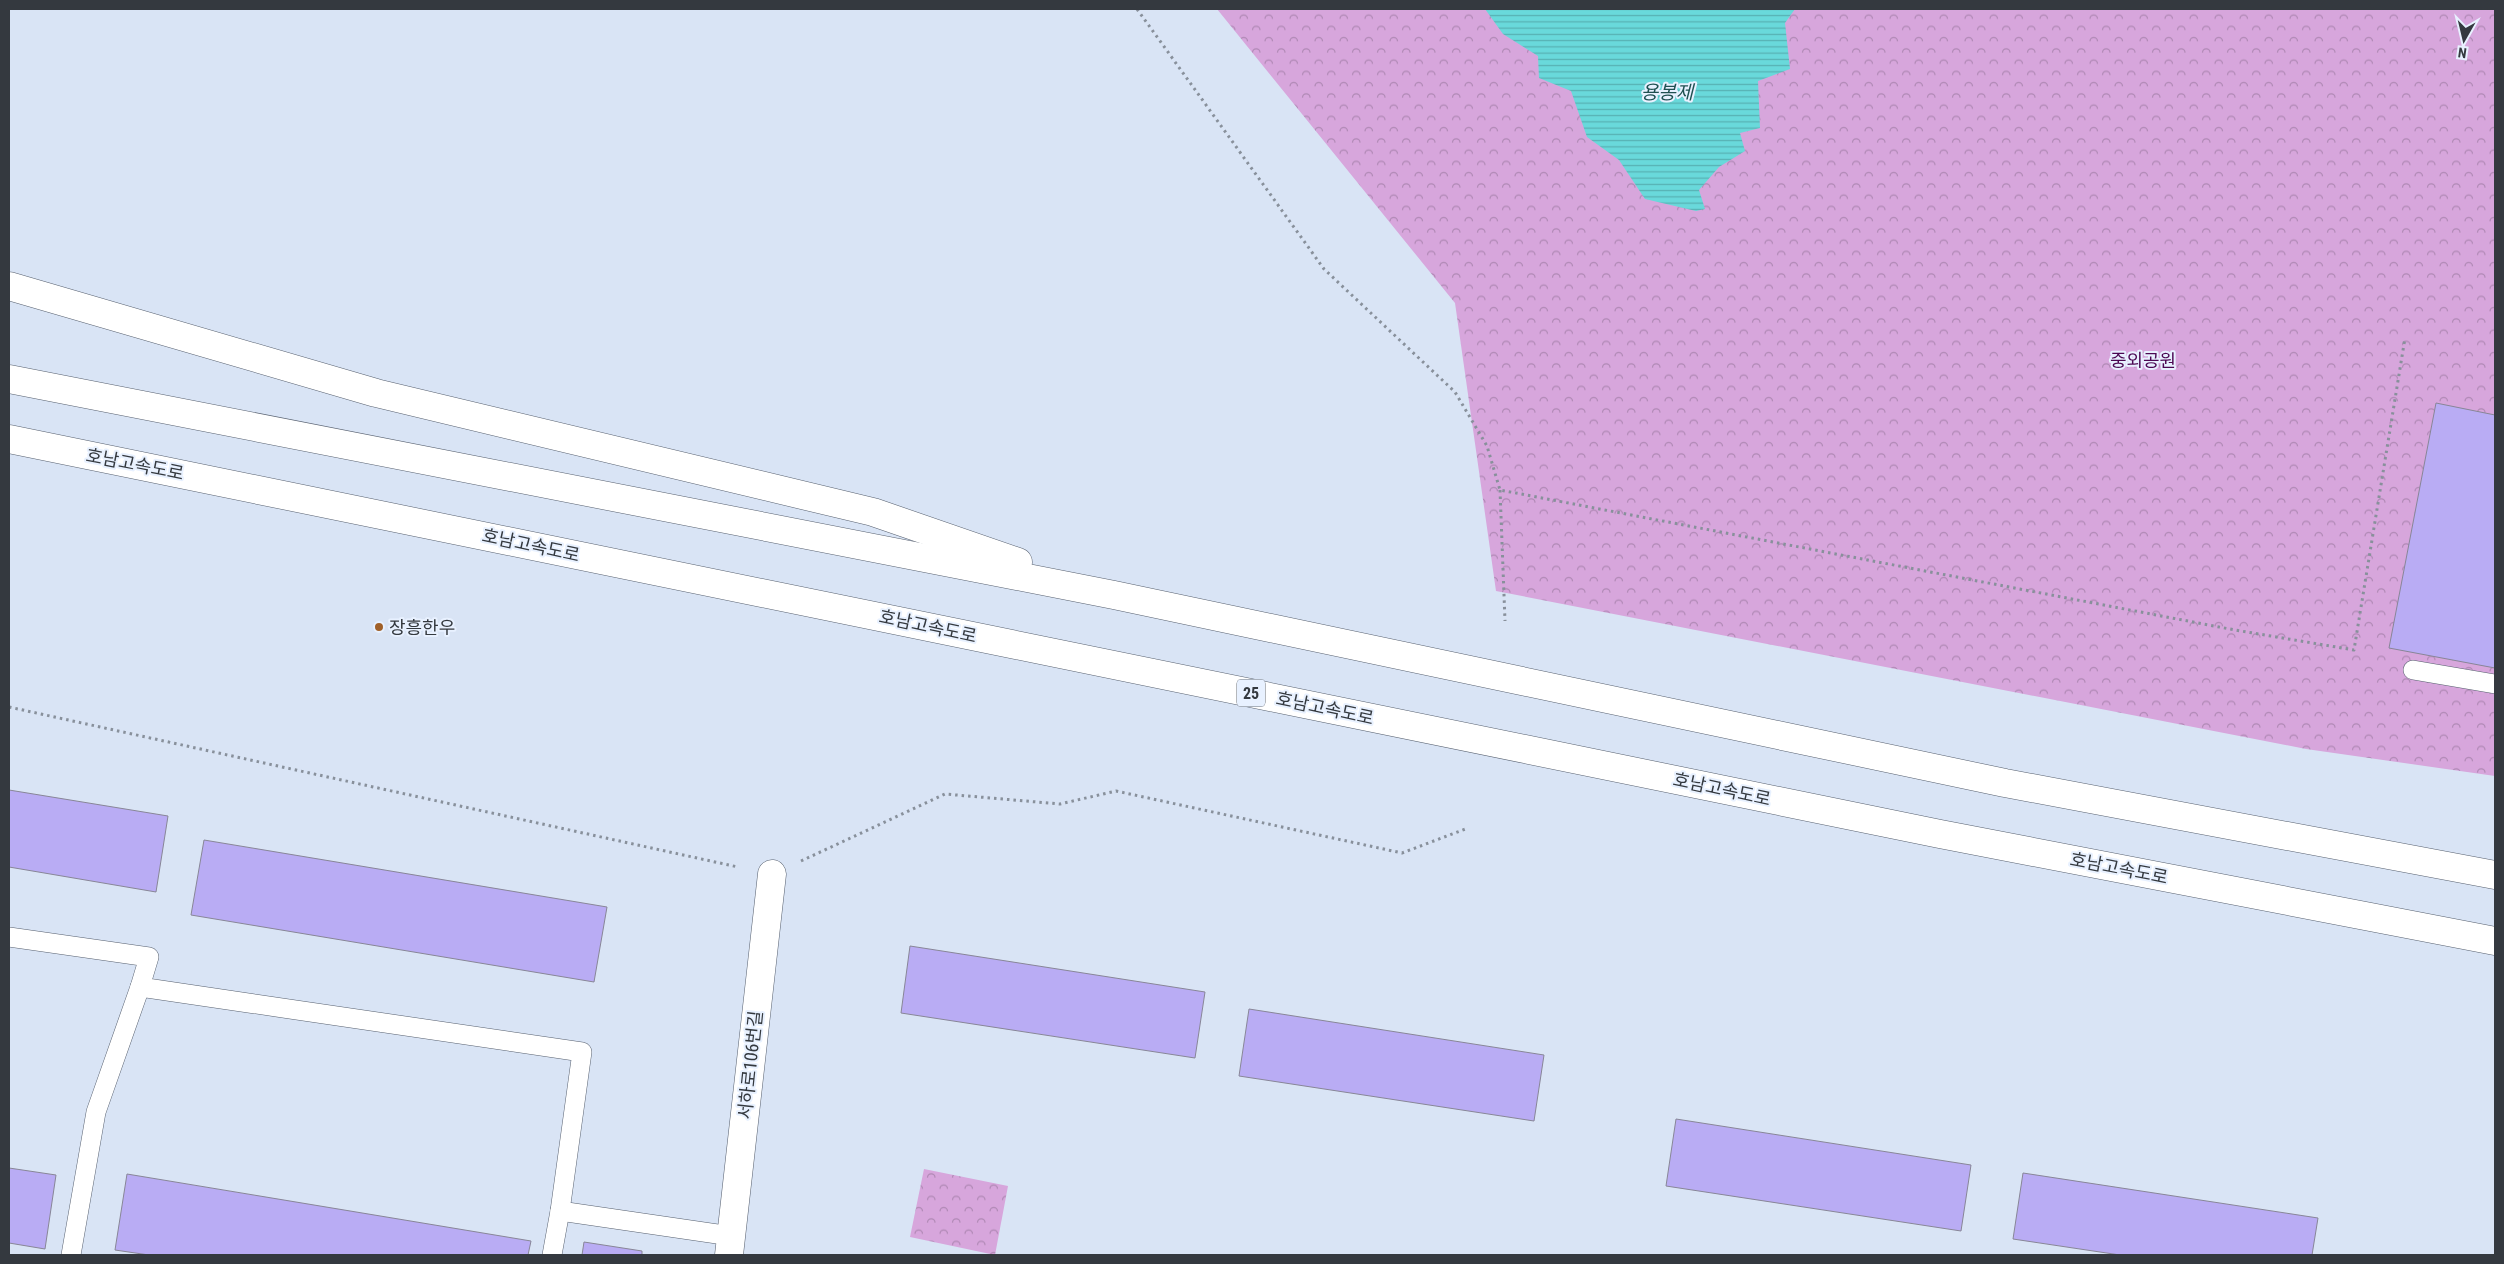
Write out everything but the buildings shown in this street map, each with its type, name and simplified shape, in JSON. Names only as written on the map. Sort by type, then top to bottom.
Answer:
[{"type":"main road","points":[[9,286],[376,393],[872,512],[1114,595]]},
{"type":"main road","points":[[9,379],[1114,595],[2005,783],[2495,875]]},
{"type":"main road","name":"호남고속도로","points":[[9,439],[1940,834],[2495,941]]},
{"type":"main road","name":"서하로106번길","points":[[730,1246],[772,874]]},
{"type":"lane","points":[[2413,670],[2495,684]]},
{"type":"lane","points":[[9,937],[149,957],[96,1112],[71,1255]]},
{"type":"lane","points":[[140,987],[582,1052],[552,1255]]},
{"type":"lane","points":[[560,1211],[730,1246]]},
{"type":"path","points":[[1137,9],[1324,270],[1455,392],[1487,446],[1500,490],[1505,622]]},
{"type":"path","points":[[1500,490],[2235,630],[2354,650],[2406,338]]},
{"type":"path","points":[[9,707],[772,874],[945,794],[1060,804],[1116,790],[1402,853],[1468,828]]},
{"type":"green space","name":"중외공원","points":[[1217,9],[2495,9],[2495,776],[2306,749],[1496,591],[1455,303]]},
{"type":"green space","points":[[924,1169],[1008,1186],[995,1255],[910,1237]]},
{"type":"water","name":"용봉제","points":[[1485,9],[1795,9],[1785,23],[1790,69],[1758,81],[1760,128],[1740,133],[1745,151],[1719,167],[1699,190],[1705,209],[1696,211],[1645,199],[1619,160],[1587,137],[1571,91],[1539,78],[1538,56],[1503,34]]},
{"type":"place","name":"장흥한우","points":[[379,627]]}]
